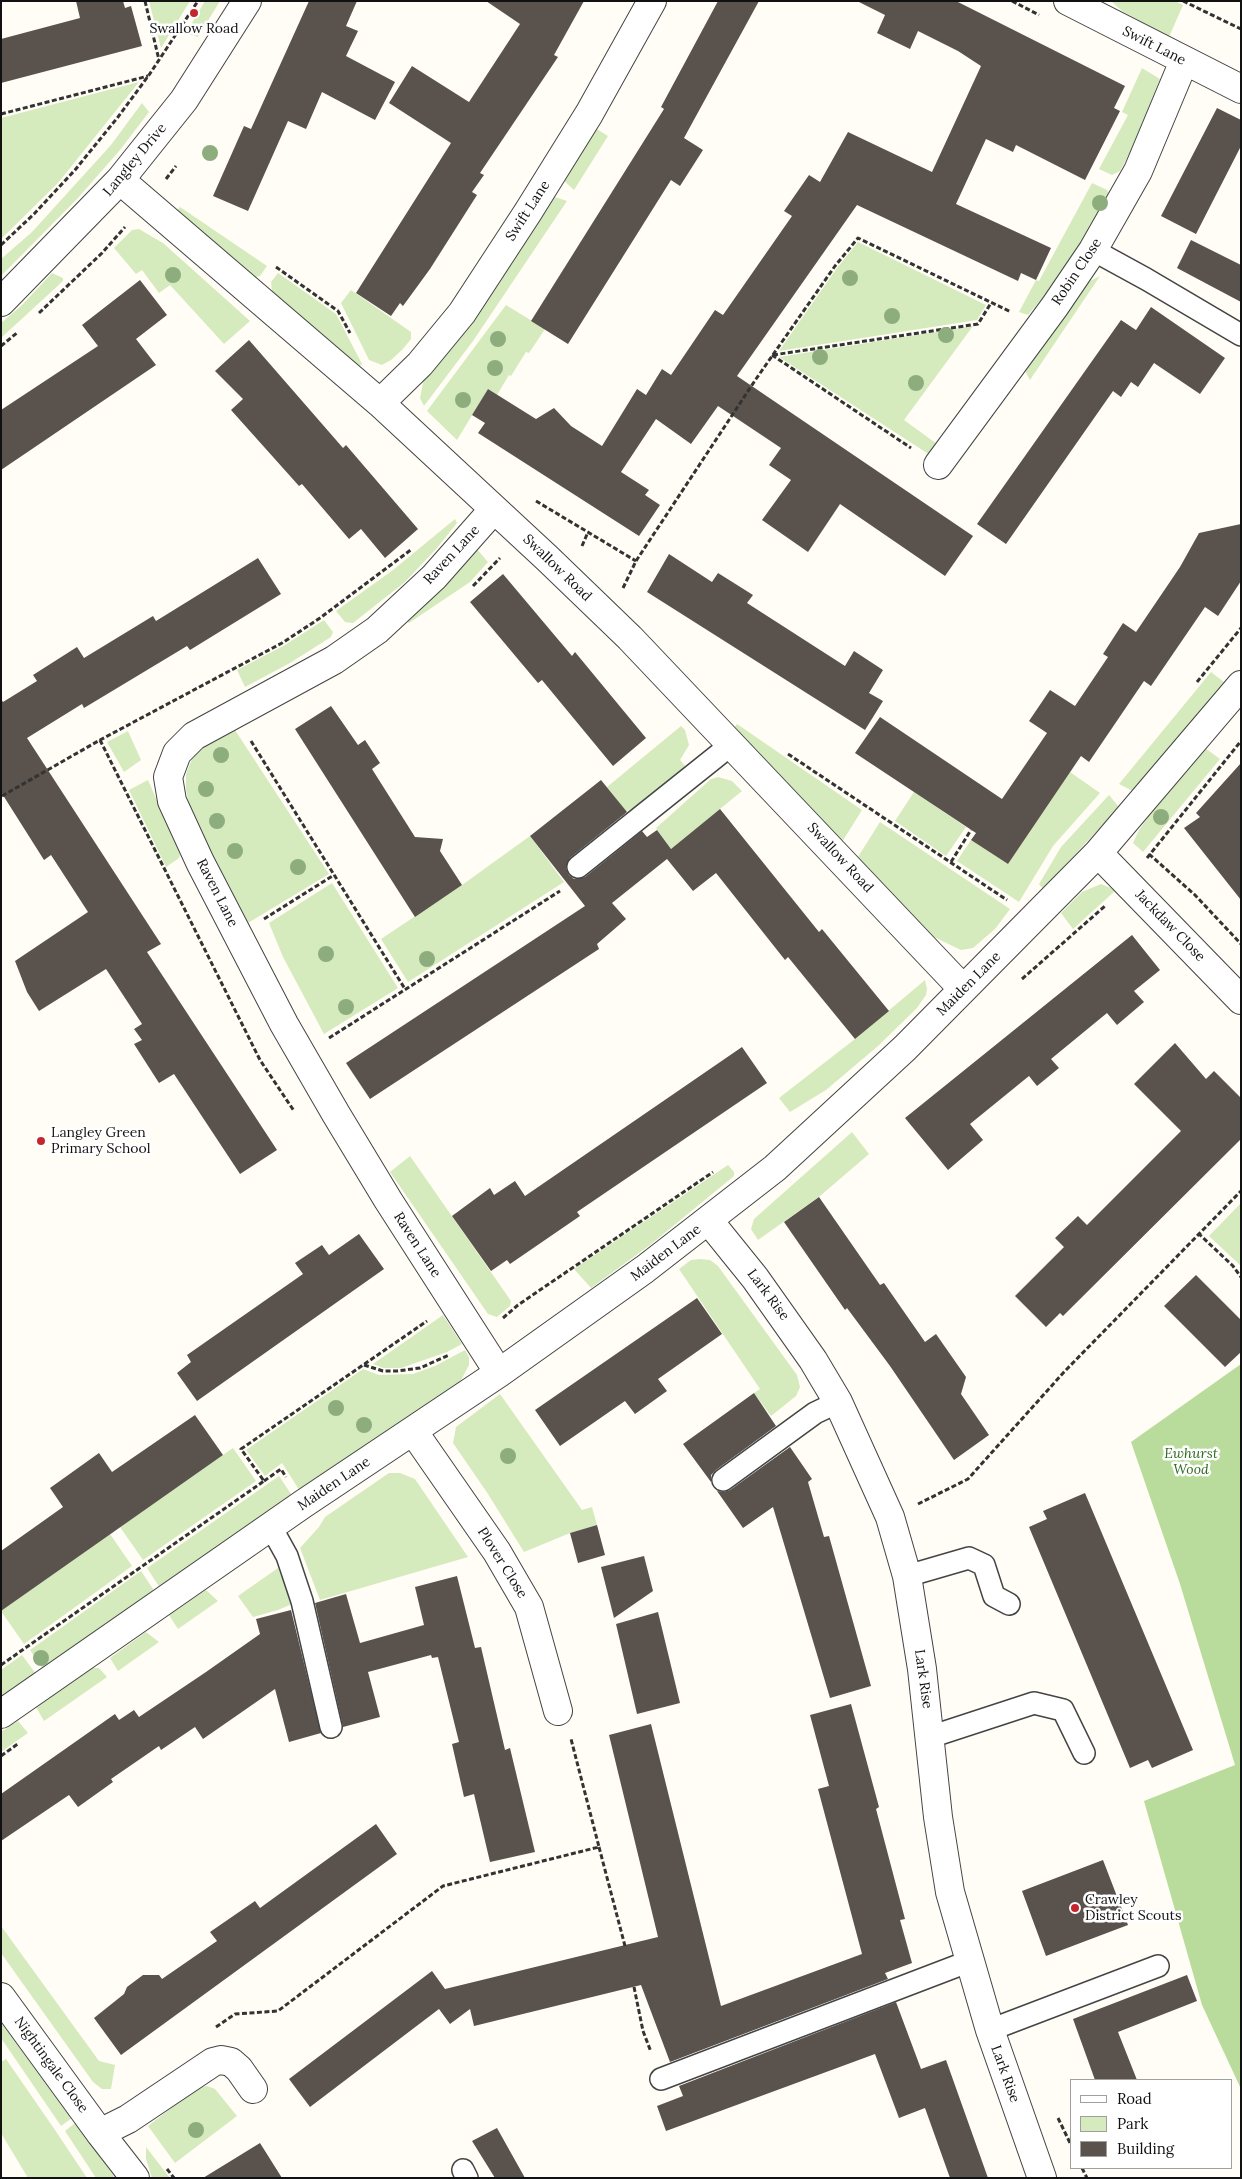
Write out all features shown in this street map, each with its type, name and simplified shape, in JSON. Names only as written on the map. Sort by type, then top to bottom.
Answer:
[{"type":"street","name":"Langley Drive","points":[[1,302],[67,237],[120,180],[184,100],[247,1]]},
{"type":"street","name":"Swift Lane","points":[[380,403],[420,364],[462,312],[528,212],[589,114],[652,1]]},
{"type":"street","name":"Swift Lane","points":[[1077,3],[1241,90]]},
{"type":"street","name":"Robin Close","points":[[938,465],[1093,250],[1138,171],[1184,61]]},
{"type":"street","name":"Swallow Road","points":[[120,180],[380,403],[630,638],[963,989]]},
{"type":"street","name":"Raven Lane","points":[[494,509],[434,577],[378,630],[334,660],[194,736],[177,753],[168,777],[172,801],[200,862],[302,1055],[388,1200],[499,1373]]},
{"type":"street","name":"Maiden Lane","points":[[1,1714],[271,1527],[499,1373],[645,1269],[709,1221],[774,1168],[839,1110],[1098,853],[1241,685]]},
{"type":"street","name":"Jackdaw Close","points":[[1098,853],[1241,1000]]},
{"type":"street","name":"Lark Rise","points":[[709,1221],[786,1319],[838,1402],[890,1517],[907,1576],[930,1737],[938,1817],[950,1892],[990,2030],[1042,2178]]},
{"type":"street","name":"Plover Close","points":[[413,1431],[497,1552],[529,1607],[558,1711]]},
{"type":"street","name":"Nightingale Close","points":[[1,1997],[135,2178]]},
{"type":"street","points":[[100,2133],[128,2119],[213,2062],[222,2060],[231,2062],[239,2068],[253,2090]]},
{"type":"lane","points":[[1093,250],[1146,278],[1241,335]]},
{"type":"lane","points":[[578,867],[732,744]]},
{"type":"lane","points":[[723,1480],[815,1413],[838,1402]]},
{"type":"lane","points":[[271,1527],[287,1556],[302,1601],[331,1727]]},
{"type":"lane","points":[[907,1576],[969,1558],[984,1566],[994,1596],[1009,1604]]},
{"type":"lane","points":[[930,1737],[1034,1703],[1063,1710],[1084,1754]]},
{"type":"lane","points":[[661,2079],[970,1961]]},
{"type":"lane","points":[[990,2030],[1158,1966]]},
{"type":"path","points":[[145,1],[159,60]]},
{"type":"path","points":[[1,245],[34,214],[75,170],[149,75],[198,1]]},
{"type":"path","points":[[1183,1],[1241,29]]},
{"type":"path","points":[[1,114],[149,75]]},
{"type":"path","points":[[622,591],[636,561],[772,356],[835,266],[858,238],[1039,326]]},
{"type":"path","points":[[772,356],[978,324],[991,303]]},
{"type":"path","points":[[2,796],[100,740],[282,643],[320,618],[418,544]]},
{"type":"path","points":[[1192,688],[1241,628]]},
{"type":"path","points":[[234,715],[405,989]]},
{"type":"path","points":[[781,749],[1012,903]]},
{"type":"path","points":[[951,862],[971,830]]},
{"type":"path","points":[[1150,854],[1195,895],[1241,944]]},
{"type":"path","points":[[302,1055],[569,886],[578,867]]},
{"type":"path","points":[[238,935],[334,875]]},
{"type":"path","points":[[363,1365],[383,1371],[420,1368],[442,1359],[478,1338],[518,1305],[717,1169]]},
{"type":"path","points":[[890,1517],[968,1479],[1064,1372],[1241,1191]]},
{"type":"path","points":[[1198,1233],[1233,1266],[1241,1277]]},
{"type":"path","points":[[1,1665],[264,1481],[241,1449],[455,1302]]},
{"type":"path","points":[[558,1711],[573,1743],[625,1946]]},
{"type":"path","points":[[210,2031],[235,2014],[278,2011],[444,1886],[599,1847]]},
{"type":"path","points":[[634,1987],[643,2031],[661,2079]]},
{"type":"green space","points":[[149,1],[190,1],[161,48]]},
{"type":"green space","points":[[205,1],[220,1],[198,37],[186,33]]},
{"type":"green space","points":[[1111,1],[1175,1],[1183,5],[1169,37],[1122,11]]},
{"type":"green space","points":[[1142,68],[1160,79],[1133,147],[1120,171],[1112,175],[1099,169],[1128,115],[1122,112]]},
{"type":"green space","points":[[139,82],[58,183],[1,239],[1,118]]},
{"type":"green space","points":[[142,103],[149,112],[120,150],[78,198],[1,276],[1,259],[32,232],[111,145]]},
{"type":"green space","points":[[592,126],[608,136],[574,190],[562,179]]},
{"type":"green space","points":[[1092,183],[1107,190],[1109,194],[1105,204],[1050,289],[1028,315],[1019,312],[1036,280],[1039,281]]},
{"type":"green space","points":[[552,196],[567,201],[473,341],[424,406],[420,398],[424,378]]},
{"type":"green space","points":[[180,207],[267,266],[260,276],[256,277],[177,210]]},
{"type":"green space","points":[[139,229],[163,243],[250,321],[224,344],[170,285],[159,293],[142,270],[136,274],[114,248],[132,230]]},
{"type":"green space","points":[[858,242],[986,305],[977,320],[779,351],[837,268]]},
{"type":"green space","points":[[52,273],[63,278],[63,281],[1,338],[1,323],[22,305]]},
{"type":"green space","points":[[278,273],[336,314],[362,364],[357,368],[272,292],[271,282]]},
{"type":"green space","points":[[1100,276],[1030,380],[1025,371],[1084,284]]},
{"type":"green space","points":[[351,290],[411,332],[411,339],[402,350],[382,365],[369,360],[341,303]]},
{"type":"green space","points":[[506,305],[545,329],[529,353],[526,352],[511,376],[509,375],[497,395],[488,389],[457,440],[427,411]]},
{"type":"green space","points":[[973,326],[904,420],[937,444],[930,455],[779,357]]},
{"type":"green space","points":[[455,519],[457,523],[437,548],[405,582],[353,623],[345,622],[336,611],[393,570]]},
{"type":"green space","points":[[475,547],[488,562],[470,582],[409,623],[404,619]]},
{"type":"green space","points":[[324,620],[333,632],[331,637],[290,663],[245,687],[237,670],[285,645]]},
{"type":"green space","points":[[1211,672],[1224,682],[1186,729],[1133,791],[1119,784]]},
{"type":"green space","points":[[737,724],[862,810],[842,842],[734,728]]},
{"type":"green space","points":[[681,726],[685,730],[689,745],[680,760],[685,766],[637,806],[627,811],[621,809],[618,801],[607,787]]},
{"type":"green space","points":[[233,727],[329,874],[243,926],[190,808],[186,790],[186,774],[192,759],[201,746]]},
{"type":"green space","points":[[128,731],[141,760],[124,772],[107,742]]},
{"type":"green space","points":[[1205,748],[1220,759],[1143,852],[1133,843],[1139,830],[1153,810]]},
{"type":"green space","points":[[1070,772],[1100,793],[1053,846],[1019,902],[957,861],[971,840],[1008,864]]},
{"type":"green space","points":[[718,777],[732,781],[742,791],[671,849],[656,828],[711,779]]},
{"type":"green space","points":[[148,780],[180,854],[179,858],[166,867],[129,790]]},
{"type":"green space","points":[[914,792],[966,827],[946,856],[895,821]]},
{"type":"green space","points":[[1109,795],[1119,807],[1043,889],[1039,884],[1061,847]]},
{"type":"green space","points":[[880,822],[1010,909],[995,929],[973,948],[961,950],[934,937],[856,860]]},
{"type":"green space","points":[[530,836],[564,882],[408,982],[381,939],[462,885]]},
{"type":"green space","points":[[332,883],[398,988],[324,1034],[283,957],[269,923]]},
{"type":"green space","points":[[1101,884],[1116,890],[1073,929],[1061,913],[1082,892]]},
{"type":"green space","points":[[925,980],[926,995],[917,1008],[878,1046],[826,1090],[790,1112],[779,1098],[855,1039]]},
{"type":"green space","points":[[852,1132],[869,1154],[820,1196],[758,1240],[751,1229],[754,1219]]},
{"type":"green space","points":[[410,1156],[511,1301],[510,1306],[497,1317],[488,1314],[390,1172]]},
{"type":"green space","points":[[728,1165],[734,1172],[734,1176],[650,1245],[591,1288],[574,1269]]},
{"type":"green space","points":[[1241,1203],[1241,1266],[1209,1236]]},
{"type":"green space","points":[[691,1260],[710,1260],[718,1266],[797,1375],[800,1387],[796,1396],[771,1416],[754,1393],[760,1389],[679,1269]]},
{"type":"green space","points":[[443,1315],[462,1344],[447,1352],[401,1368],[383,1368],[373,1364]]},
{"type":"green space","points":[[465,1350],[469,1357],[469,1365],[460,1382],[300,1491],[282,1463],[265,1476],[246,1450],[363,1369],[379,1375],[413,1374],[435,1366]]},
{"type":"green space","name":"Ewhurst Wood","points":[[1241,1364],[1241,2089],[1202,2005],[1144,1801],[1235,1765],[1180,1584],[1131,1442]]},
{"type":"green space","points":[[500,1394],[582,1510],[592,1507],[597,1525],[570,1533],[524,1552],[453,1443],[456,1427]]},
{"type":"green space","points":[[233,1448],[256,1481],[143,1560],[120,1527]]},
{"type":"green space","points":[[389,1473],[400,1473],[415,1479],[468,1557],[320,1600],[300,1548],[319,1527],[325,1517]]},
{"type":"green space","points":[[279,1476],[293,1497],[160,1588],[147,1568]]},
{"type":"green space","points":[[110,1534],[132,1566],[24,1644],[1,1611]]},
{"type":"green space","points":[[278,1568],[292,1604],[253,1617],[238,1596]]},
{"type":"green space","points":[[141,1571],[155,1592],[43,1669],[30,1650]]},
{"type":"green space","points":[[206,1590],[218,1601],[178,1629],[169,1615]]},
{"type":"green space","points":[[146,1632],[159,1642],[118,1671],[110,1658]]},
{"type":"green space","points":[[22,1655],[36,1674],[1,1698],[1,1670]]},
{"type":"green space","points":[[92,1668],[99,1668],[107,1677],[44,1721],[36,1707]]},
{"type":"green space","points":[[18,1721],[28,1733],[1,1752],[1,1732]]},
{"type":"green space","points":[[1,1926],[99,2061],[115,2065],[111,2089],[102,2089],[93,2082],[1,1953]]},
{"type":"green space","points":[[1,2021],[72,2118],[61,2126],[1,2038]]},
{"type":"green space","points":[[6,2059],[87,2178],[28,2178],[1,2133],[1,2062]]},
{"type":"green space","points":[[207,2086],[215,2089],[237,2116],[175,2163],[148,2126],[197,2088]]},
{"type":"green space","points":[[75,2123],[117,2178],[96,2178],[65,2131]]},
{"type":"green space","points":[[146,2147],[170,2178],[152,2178],[146,2159]]},
{"type":"building","points":[[76,1],[123,1],[125,8],[131,6],[142,46],[1,83],[1,39],[80,18]]},
{"type":"building","points":[[309,1],[357,1],[346,26],[358,31],[346,56],[395,82],[375,120],[322,92],[306,129],[288,121],[248,211],[213,196],[244,126],[251,129]]},
{"type":"building","points":[[486,1],[584,1],[554,55],[558,57],[480,173],[484,175],[472,192],[477,195],[430,269],[403,306],[400,303],[391,316],[356,293],[451,143],[389,103],[412,66],[469,102],[520,24]]},
{"type":"building","points":[[718,1],[759,1],[684,138],[703,150],[680,186],[671,180],[568,344],[531,321],[664,109],[661,107]]},
{"type":"building","points":[[857,1],[956,1],[1125,86],[1114,108],[1120,111],[1085,180],[1016,145],[1013,152],[986,139],[956,204],[1051,248],[1036,280],[1021,273],[1018,281],[857,205],[737,376],[973,536],[945,576],[840,504],[808,552],[762,520],[791,480],[769,465],[781,448],[718,406],[691,444],[656,419],[621,472],[649,490],[645,495],[660,505],[639,536],[478,433],[485,423],[472,415],[488,389],[536,419],[554,408],[571,426],[602,446],[637,389],[646,395],[662,369],[671,375],[715,310],[723,315],[792,216],[784,211],[809,175],[820,182],[848,132],[932,172],[981,66],[958,51],[918,31],[910,49],[877,33],[885,15]]},
{"type":"building","points":[[1217,108],[1241,120],[1241,146],[1196,234],[1161,216]]},
{"type":"building","points":[[1191,240],[1241,265],[1241,302],[1177,268]]},
{"type":"building","points":[[140,280],[167,315],[136,339],[156,365],[1,470],[1,410],[98,346],[82,325]]},
{"type":"building","points":[[1151,307],[1225,358],[1200,394],[1154,363],[1138,387],[1131,382],[1121,397],[1113,391],[1006,544],[977,524],[1121,320],[1136,330]]},
{"type":"building","points":[[249,340],[343,448],[346,445],[418,529],[385,558],[361,529],[349,539],[302,484],[299,486],[231,410],[243,399],[215,371]]},
{"type":"building","points":[[1241,524],[1241,581],[1218,616],[1205,607],[1151,686],[1144,681],[1089,762],[1081,756],[1008,864],[971,840],[976,833],[855,753],[880,717],[1002,799],[1047,733],[1029,721],[1050,690],[1075,706],[1108,657],[1103,654],[1123,623],[1136,632],[1180,567],[1199,533]]},
{"type":"building","points":[[669,554],[712,582],[718,573],[753,595],[747,603],[845,666],[854,651],[883,670],[869,693],[883,701],[865,730],[647,592]]},
{"type":"building","points":[[258,558],[281,594],[190,650],[187,646],[84,708],[82,704],[27,738],[161,944],[147,952],[277,1150],[240,1174],[174,1074],[159,1083],[134,1044],[142,1040],[134,1029],[142,1024],[106,969],[39,1011],[27,992],[15,961],[88,912],[51,855],[44,860],[1,792],[1,699],[3,702],[37,681],[33,675],[77,647],[84,658],[153,616],[156,621]]},
{"type":"building","points":[[503,574],[572,656],[575,652],[646,738],[613,766],[542,680],[538,683],[470,602]]},
{"type":"building","points":[[331,706],[358,745],[365,740],[380,763],[372,769],[415,837],[443,839],[440,851],[462,885],[415,917],[295,729]]},
{"type":"building","points":[[1241,763],[1241,900],[1184,828],[1200,817],[1196,813]]},
{"type":"building","points":[[601,780],[627,812],[570,858],[566,868],[569,875],[574,879],[585,877],[642,831],[647,837],[657,830],[671,849],[720,809],[819,932],[822,929],[889,1011],[855,1039],[788,957],[785,960],[716,873],[693,891],[667,859],[612,903],[626,919],[597,944],[599,949],[370,1099],[346,1063],[585,906],[530,836]]},
{"type":"building","points":[[1132,935],[1160,970],[1134,991],[1144,1002],[1117,1025],[1107,1013],[1051,1059],[1059,1068],[1037,1086],[1029,1076],[970,1124],[983,1140],[948,1170],[905,1118]]},
{"type":"building","points":[[1175,1043],[1206,1079],[1214,1071],[1241,1098],[1241,1139],[1063,1316],[1060,1313],[1046,1327],[1015,1296],[1064,1247],[1055,1238],[1078,1216],[1087,1225],[1181,1131],[1134,1084]]},
{"type":"building","points":[[742,1047],[767,1083],[577,1212],[580,1216],[510,1264],[507,1260],[491,1271],[452,1216],[490,1188],[494,1195],[515,1181],[525,1196]]},
{"type":"building","points":[[819,1197],[880,1285],[884,1283],[925,1342],[936,1334],[966,1377],[961,1394],[989,1435],[954,1460],[890,1366],[847,1308],[845,1310],[784,1222]]},
{"type":"building","points":[[359,1234],[384,1269],[197,1401],[177,1373],[191,1362],[187,1355],[303,1274],[295,1263],[322,1245],[329,1255]]},
{"type":"building","points":[[1196,1275],[1241,1320],[1241,1352],[1225,1367],[1164,1306]]},
{"type":"building","points":[[697,1298],[722,1334],[658,1379],[667,1391],[635,1414],[625,1401],[560,1446],[535,1410]]},
{"type":"building","points":[[754,1393],[776,1426],[716,1470],[711,1475],[711,1482],[683,1444]]},
{"type":"building","points":[[195,1415],[223,1455],[1,1611],[1,1551],[63,1507],[50,1488],[99,1453],[112,1472]]},
{"type":"building","points":[[790,1447],[812,1479],[808,1482],[824,1537],[829,1536],[871,1686],[830,1698],[773,1507],[743,1528],[717,1491],[724,1492],[730,1490]]},
{"type":"building","points":[[1085,1493],[1193,1750],[1152,1768],[1148,1760],[1130,1768],[1029,1527],[1047,1519],[1043,1511]]},
{"type":"building","points":[[597,1525],[605,1555],[578,1563],[570,1533]]},
{"type":"building","points":[[644,1556],[653,1591],[614,1618],[601,1567]]},
{"type":"building","points":[[457,1576],[475,1648],[481,1647],[505,1750],[510,1748],[535,1852],[490,1862],[474,1794],[464,1797],[452,1744],[459,1742],[438,1657],[432,1658],[431,1655],[368,1672],[380,1717],[343,1727],[315,1603],[346,1594],[360,1643],[424,1625],[415,1587]]},
{"type":"building","points":[[291,1610],[321,1733],[289,1742],[275,1689],[203,1739],[195,1727],[161,1750],[159,1746],[111,1779],[113,1782],[78,1807],[69,1795],[1,1841],[1,1794],[115,1714],[119,1720],[134,1710],[139,1717],[206,1672],[260,1634],[256,1619]]},
{"type":"building","points":[[658,1612],[680,1703],[637,1714],[616,1624]]},
{"type":"building","points":[[851,1704],[879,1807],[876,1809],[905,1919],[900,1920],[912,1963],[885,1973],[888,1979],[670,2062],[641,1985],[474,2026],[470,2009],[450,2024],[439,2009],[310,2107],[289,2079],[432,1971],[445,1989],[658,1937],[609,1735],[651,1724],[721,2006],[862,1954],[818,1789],[829,1786],[810,1715]]},
{"type":"building","points":[[376,1824],[397,1854],[121,2055],[94,2018],[124,1994],[127,1987],[143,1975],[159,1975],[162,1979],[217,1941],[210,1932],[255,1901],[260,1908]]},
{"type":"building","name":"Crawley District Scouts","points":[[1103,1860],[1128,1925],[1046,1956],[1022,1891]]},
{"type":"building","points":[[1187,1975],[1197,2001],[1118,2032],[1137,2079],[1095,2079],[1073,2019]]},
{"type":"building","points":[[896,2002],[921,2069],[946,2060],[988,2178],[950,2178],[925,2108],[899,2118],[875,2054],[666,2131],[657,2106],[683,2096],[679,2086]]},
{"type":"building","points":[[497,2128],[525,2178],[495,2178],[472,2141]]},
{"type":"building","points":[[260,2143],[282,2178],[203,2178]]},
{"type":"place","name":"Swallow Road","points":[[194,13]]},
{"type":"place","name":"Langley Green Primary School","points":[[41,1141]]},
{"type":"place","name":"Crawley District Scouts","points":[[1075,1908]]}]
